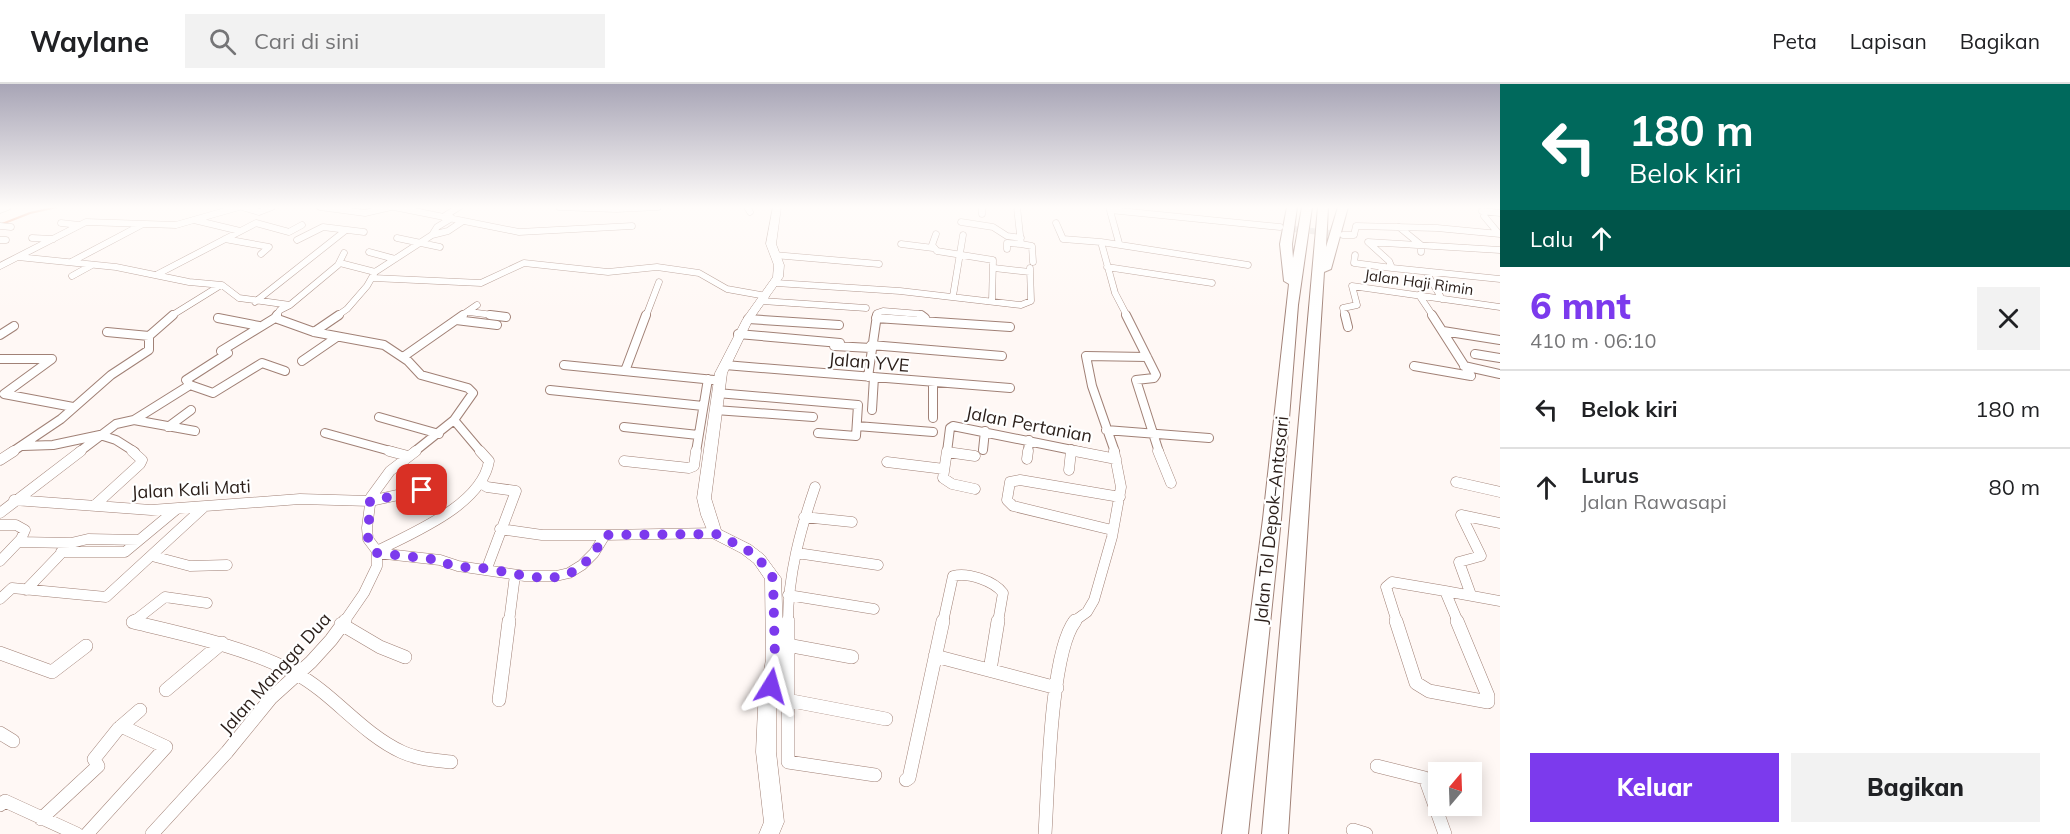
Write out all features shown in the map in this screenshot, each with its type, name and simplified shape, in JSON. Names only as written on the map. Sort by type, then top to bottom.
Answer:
[{"type":"highway","points":[[1286,242],[1292,305]]},
{"type":"highway","name":"Jalan Tol Depok–Antasari","points":[[1235,834],[1269,543],[1292,305],[1302,242]]},
{"type":"highway","name":"Jalan Tol Depok–Antasari","points":[[1275,834],[1320,242]]},
{"type":"highway","points":[[1314,305],[1333,242]]},
{"type":"street","points":[[0,266],[51,242]]},
{"type":"street","points":[[72,262],[109,242]]},
{"type":"street","points":[[156,275],[219,242]]},
{"type":"street","points":[[240,242],[269,248],[261,254]]},
{"type":"street","points":[[255,302],[331,242]]},
{"type":"street","points":[[415,242],[440,247]]},
{"type":"street","points":[[624,460],[692,468],[698,435],[709,408],[715,384],[738,334],[776,283],[780,272],[771,242]]},
{"type":"street","points":[[933,242],[933,248]]},
{"type":"street","points":[[953,296],[962,242]]},
{"type":"street","points":[[776,283],[953,296],[1021,305],[1029,303],[1032,246],[1026,242]]},
{"type":"street","points":[[1171,483],[1152,434],[1136,380],[1156,376],[1115,293],[1101,242],[1248,265]]},
{"type":"street","points":[[1368,242],[1421,248],[1500,250]]},
{"type":"street","points":[[1368,242],[1389,261],[1392,268]]},
{"type":"street","points":[[1415,242],[1421,248]]},
{"type":"street","points":[[314,332],[347,309],[374,275],[420,243]]},
{"type":"street","points":[[901,244],[993,260],[992,301]]},
{"type":"street","points":[[369,252],[395,259]]},
{"type":"street","points":[[285,371],[262,363],[213,393],[190,385],[186,380],[228,353],[221,351],[275,318],[280,310],[290,305],[340,263],[344,254]]},
{"type":"street","points":[[774,255],[879,264]]},
{"type":"street","points":[[1355,255],[1354,263],[1500,279]]},
{"type":"street","points":[[18,257],[72,262],[189,282],[222,285],[239,298],[290,305]]},
{"type":"street","points":[[340,263],[374,275],[481,283],[524,263],[608,272],[657,267],[699,273],[727,289],[763,299],[866,308]]},
{"type":"street","points":[[72,276],[92,265]]},
{"type":"street","points":[[994,268],[1031,267]]},
{"type":"street","points":[[1107,267],[1212,283]]},
{"type":"street","points":[[1426,272],[1442,299]]},
{"type":"street","points":[[625,371],[659,282]]},
{"type":"street","points":[[106,332],[149,336],[171,316],[222,285]]},
{"type":"street","name":"Jalan Haji Rimin","points":[[1348,327],[1343,308],[1357,305],[1352,286],[1500,307]]},
{"type":"street","points":[[1414,366],[1471,376],[1419,295]]},
{"type":"street","points":[[403,357],[477,305]]},
{"type":"street","points":[[872,410],[871,347],[877,313],[883,311],[920,314],[925,317],[926,321],[1010,327]]},
{"type":"street","points":[[469,312],[506,317]]},
{"type":"street","points":[[218,318],[259,326]]},
{"type":"street","points":[[275,318],[314,332],[384,345],[403,357],[421,375],[472,391],[472,396],[454,420],[390,471],[378,485],[370,501],[368,539],[377,552],[440,560],[447,565],[487,568],[543,579],[565,575],[583,565],[605,535]]},
{"type":"street","points":[[748,319],[839,325]]},
{"type":"street","points":[[456,320],[497,325]]},
{"type":"street","points":[[0,335],[14,326]]},
{"type":"street","points":[[1443,331],[1500,340]]},
{"type":"street","points":[[738,334],[840,343]]},
{"type":"street","points":[[0,460],[61,419],[111,375],[149,350],[149,336]]},
{"type":"street","points":[[302,361],[337,337]]},
{"type":"street","points":[[815,344],[1002,356]]},
{"type":"street","points":[[1475,354],[1500,358]]},
{"type":"street","points":[[1045,834],[1057,688],[1063,648],[1070,628],[1087,612],[1094,600],[1120,497],[1120,475],[1086,356],[1147,357]]},
{"type":"street","points":[[0,359],[52,359],[4,394],[73,407]]},
{"type":"street","points":[[564,365],[625,371],[858,405],[856,436],[818,434]]},
{"type":"street","name":"Jalan YVE","points":[[725,365],[1010,388]]},
{"type":"street","points":[[1464,366],[1500,374]]},
{"type":"street","points":[[933,382],[933,418]]},
{"type":"street","points":[[0,513],[99,435],[118,423],[134,420],[190,385]]},
{"type":"street","points":[[550,390],[813,417]]},
{"type":"street","points":[[709,408],[704,498],[716,534]]},
{"type":"street","points":[[168,427],[191,410]]},
{"type":"street","points":[[379,417],[439,434]]},
{"type":"street","points":[[134,420],[195,431]]},
{"type":"street","points":[[377,552],[445,516],[473,486],[481,483],[490,467],[489,461],[454,420]]},
{"type":"street","points":[[857,426],[933,432]]},
{"type":"street","points":[[624,427],[698,435]]},
{"type":"street","name":"Jalan Pertanian","points":[[944,469],[951,427],[985,431],[1116,459]]},
{"type":"street","points":[[1106,430],[1209,438]]},
{"type":"street","points":[[947,452],[979,453],[985,431]]},
{"type":"street","points":[[325,433],[408,456]]},
{"type":"street","points":[[21,446],[53,445],[99,435],[116,440],[140,455],[142,460],[94,506]]},
{"type":"street","points":[[1028,459],[1029,440]]},
{"type":"street","points":[[1069,470],[1071,449]]},
{"type":"street","points":[[887,462],[944,469],[944,481],[975,489]]},
{"type":"street","points":[[1112,530],[1012,506],[1007,500],[1010,482],[1020,480],[1120,497]]},
{"type":"street","points":[[1456,482],[1500,492]]},
{"type":"street","points":[[481,483],[487,487],[516,491],[512,509],[501,529],[494,555],[487,568]]},
{"type":"street","name":"Jalan Kali Mati","points":[[15,500],[125,509],[178,508],[300,499],[370,501],[435,487]]},
{"type":"street","points":[[769,780],[788,762],[788,595],[804,517],[815,487]]},
{"type":"street","points":[[0,588],[106,597],[152,556],[174,532],[204,507]]},
{"type":"street","points":[[61,552],[125,552],[178,508]]},
{"type":"street","points":[[1471,595],[1459,562],[1480,556],[1461,515],[1500,523]]},
{"type":"street","points":[[804,517],[852,522]]},
{"type":"street","points":[[0,525],[21,526],[25,530],[19,542],[0,561]]},
{"type":"street","points":[[501,529],[542,535],[716,534],[746,549],[759,559],[773,578],[775,659],[767,708],[766,752],[774,822],[769,834]]},
{"type":"street","points":[[19,542],[71,543],[88,539],[139,540]]},
{"type":"street","points":[[26,590],[71,543]]},
{"type":"street","name":"Jalan Mangga Dua","points":[[152,834],[227,752],[271,698],[320,653],[364,593],[377,566],[377,552]]},
{"type":"street","points":[[797,553],[878,565]]},
{"type":"street","points":[[152,556],[190,566],[227,565]]},
{"type":"street","points":[[499,700],[515,575]]},
{"type":"street","points":[[906,780],[909,778],[953,576],[967,575],[1000,589],[1003,594],[990,670]]},
{"type":"street","points":[[1445,590],[1488,696],[1488,702],[1484,704],[1429,691],[1416,683],[1386,591],[1388,584],[1398,582],[1445,590],[1500,601]]},
{"type":"street","points":[[0,598],[12,588]]},
{"type":"street","points":[[788,595],[874,609]]},
{"type":"street","points":[[207,603],[165,597],[133,622],[222,644],[296,674],[324,693],[381,741],[403,753],[422,759],[451,762]]},
{"type":"street","points":[[341,624],[373,641],[382,649],[405,657]]},
{"type":"street","points":[[166,690],[222,644]]},
{"type":"street","points":[[787,645],[852,657]]},
{"type":"street","points":[[0,653],[52,672],[86,646]]},
{"type":"street","points":[[935,656],[1057,688]]},
{"type":"street","points":[[787,699],[886,719]]},
{"type":"street","points":[[42,819],[98,766],[94,757],[121,726],[140,710]]},
{"type":"street","points":[[87,834],[166,747],[121,726]]},
{"type":"street","points":[[0,733],[13,741]]},
{"type":"street","points":[[788,762],[875,775]]},
{"type":"street","points":[[1377,766],[1425,778],[1445,834]]},
{"type":"street","points":[[2,801],[77,834]]},
{"type":"route","points":[[422,490],[370,501],[366,528],[368,539],[377,553],[440,560],[447,565],[475,569],[487,568],[543,579],[565,575],[583,565],[605,535],[716,534],[746,549],[759,559],[773,578],[775,659],[771,686]]}]
